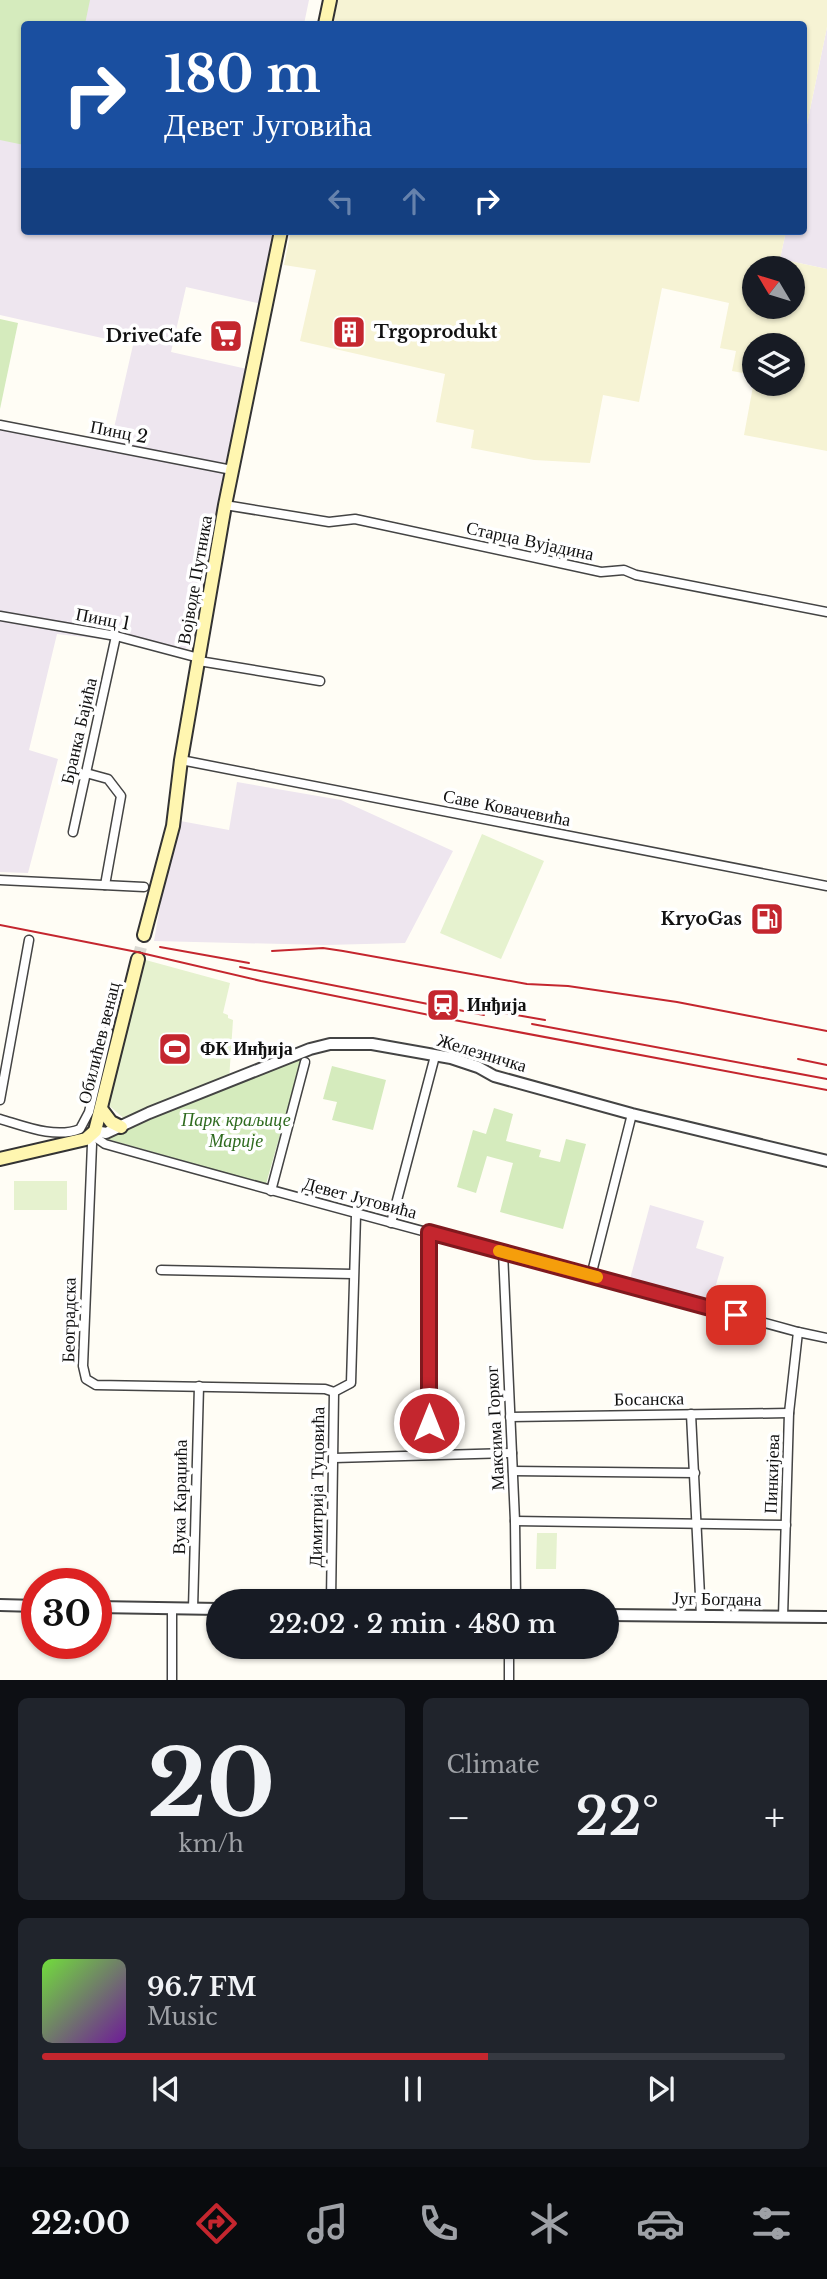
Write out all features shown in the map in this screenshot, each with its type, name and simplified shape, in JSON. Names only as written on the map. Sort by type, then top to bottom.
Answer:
[{"type":"main road","points":[[326,21],[330,0]]},
{"type":"main road","name":"Војводе Путника","points":[[144,935],[173,826],[181,760],[225,505],[280,235]]},
{"type":"main road","name":"Обилићев венац","points":[[92,1135],[102,1110],[138,959]]},
{"type":"main road","points":[[102,1110],[111,1122],[121,1127]]},
{"type":"main road","name":"Железничка","points":[[0,1159],[92,1135]]},
{"type":"street","name":"Пинц 2","points":[[0,425],[232,470]]},
{"type":"street","name":"Старца Вујадина","points":[[225,505],[329,523],[355,519],[601,572],[624,570],[636,575],[827,612]]},
{"type":"street","name":"Пинц 1","points":[[0,616],[116,636],[199,660],[320,681]]},
{"type":"street","name":"Бранка Бајића","points":[[73,832],[116,636]]},
{"type":"street","name":"Саве Ковачевића","points":[[181,760],[827,886]]},
{"type":"street","points":[[86,773],[108,779],[121,796],[105,885]]},
{"type":"street","points":[[0,880],[144,887]]},
{"type":"street","points":[[0,1100],[29,940]]},
{"type":"street","points":[[0,1119],[43,1130],[67,1132],[83,1125],[89,1112],[108,1032]]},
{"type":"street","name":"Железничка","points":[[92,1135],[106,1133],[149,1113],[310,1049],[351,1043],[435,1056],[478,1067],[494,1076],[632,1114],[827,1161]]},
{"type":"street","points":[[391,1223],[435,1056]]},
{"type":"street","points":[[271,1191],[305,1062]]},
{"type":"street","points":[[591,1276],[632,1114]]},
{"type":"street","points":[[43,1130],[45,1149]]},
{"type":"street","name":"Девет Југовића","points":[[92,1135],[104,1144],[356,1215],[827,1338]]},
{"type":"street","name":"Београдска","points":[[92,1135],[83,1366],[86,1378],[96,1385],[325,1389],[334,1392]]},
{"type":"street","name":"Димитрија Туцовића","points":[[331,1589],[334,1392],[351,1383],[356,1215]]},
{"type":"street","points":[[429,1232],[429,1423]]},
{"type":"street","name":"Максима Горког","points":[[503,1252],[516,1589]]},
{"type":"street","points":[[161,1270],[354,1274]]},
{"type":"street","name":"Пинкијева","points":[[783,1617],[789,1413],[798,1332]]},
{"type":"street","name":"Вука Караџића","points":[[194,1609],[199,1386]]},
{"type":"street","name":"Босанска","points":[[510,1417],[789,1413]]},
{"type":"street","points":[[691,1414],[701,1616]]},
{"type":"street","points":[[334,1458],[512,1453]]},
{"type":"street","points":[[513,1471],[695,1474]]},
{"type":"street","points":[[515,1521],[786,1525]]},
{"type":"street","points":[[0,1605],[21,1606]]},
{"type":"street","points":[[112,1608],[206,1609]]},
{"type":"street","points":[[172,1609],[172,1680]]},
{"type":"street","name":"Југ Богдана","points":[[619,1615],[827,1617]]},
{"type":"street","points":[[509,1659],[509,1680]]},
{"type":"shaded area","points":[[0,0],[309,0],[305,21],[21,21],[21,235],[277,235],[262,304],[186,287],[171,352],[247,369],[225,465],[192,649],[57,634],[29,750],[58,759],[28,873],[0,872],[0,420],[111,441],[133,345],[0,315]]},
{"type":"shaded area","points":[[338,0],[827,0],[827,27],[807,124],[807,21],[334,21]]},
{"type":"shaded area","points":[[827,27],[827,269],[805,264],[805,256],[781,256],[785,235],[807,235],[807,124]]},
{"type":"shaded area","points":[[290,235],[785,235],[781,256],[742,256],[742,319],[805,319],[805,264],[827,269],[827,451],[744,435],[751,396],[805,396],[805,333],[742,333],[742,373],[732,371],[736,351],[720,348],[729,303],[662,288],[639,402],[603,395],[590,463],[534,460],[471,448],[474,430],[436,422],[445,374],[300,341],[316,270],[284,265]]},
{"type":"shaded area","points":[[237,782],[341,800],[453,851],[405,943],[325,945],[154,941],[175,820],[229,830]]},
{"type":"shaded area","points":[[650,1205],[704,1221],[696,1248],[724,1257],[711,1302],[630,1279]]},
{"type":"green space","points":[[0,0],[90,0],[86,21],[21,21],[21,144],[0,140]]},
{"type":"green space","points":[[0,319],[18,323],[0,409]]},
{"type":"green space","points":[[482,834],[544,861],[501,959],[440,933]]},
{"type":"green space","name":"ФК Инђија","points":[[142,959],[230,983],[223,1013],[233,1020],[229,1080],[127,1121],[106,1103]]},
{"type":"green space","name":"Парк краљице Марије","points":[[302,1058],[266,1184],[100,1137]]},
{"type":"green space","points":[[332,1066],[386,1080],[373,1130],[332,1120],[337,1102],[323,1099]]},
{"type":"green space","points":[[494,1108],[513,1114],[506,1141],[541,1150],[539,1157],[560,1162],[566,1139],[586,1144],[563,1229],[500,1212],[513,1163],[487,1156],[476,1193],[457,1187],[473,1130],[486,1134]]},
{"type":"green space","points":[[14,1181],[67,1181],[67,1210],[14,1210]]},
{"type":"green space","points":[[537,1533],[557,1533],[556,1569],[536,1569]]},
{"type":"tunnel","points":[[138,959],[144,935]]},
{"type":"railway","points":[[0,925],[454,1020],[827,1090]]},
{"type":"railway","points":[[160,947],[249,963]]},
{"type":"railway","points":[[272,951],[323,948],[527,984],[568,986],[677,1002],[827,1031]]},
{"type":"railway","points":[[240,967],[484,1015]]},
{"type":"railway","points":[[476,1008],[545,1020]]},
{"type":"railway","points":[[532,1024],[827,1079]]},
{"type":"railway","points":[[798,1059],[827,1065]]},
{"type":"slow traffic","points":[[499,1251],[597,1277]]},
{"type":"place","name":"Trgoprodukt","points":[[349,332]]},
{"type":"place","name":"DriveCafe","points":[[226,336]]},
{"type":"place","name":"KryoGas","points":[[767,919]]},
{"type":"place","name":"Инђија","points":[[443,1005]]},
{"type":"place","name":"ФК Инђија","points":[[175,1049]]},
{"type":"route","points":[[429,1423],[429,1232],[736,1315]]}]
